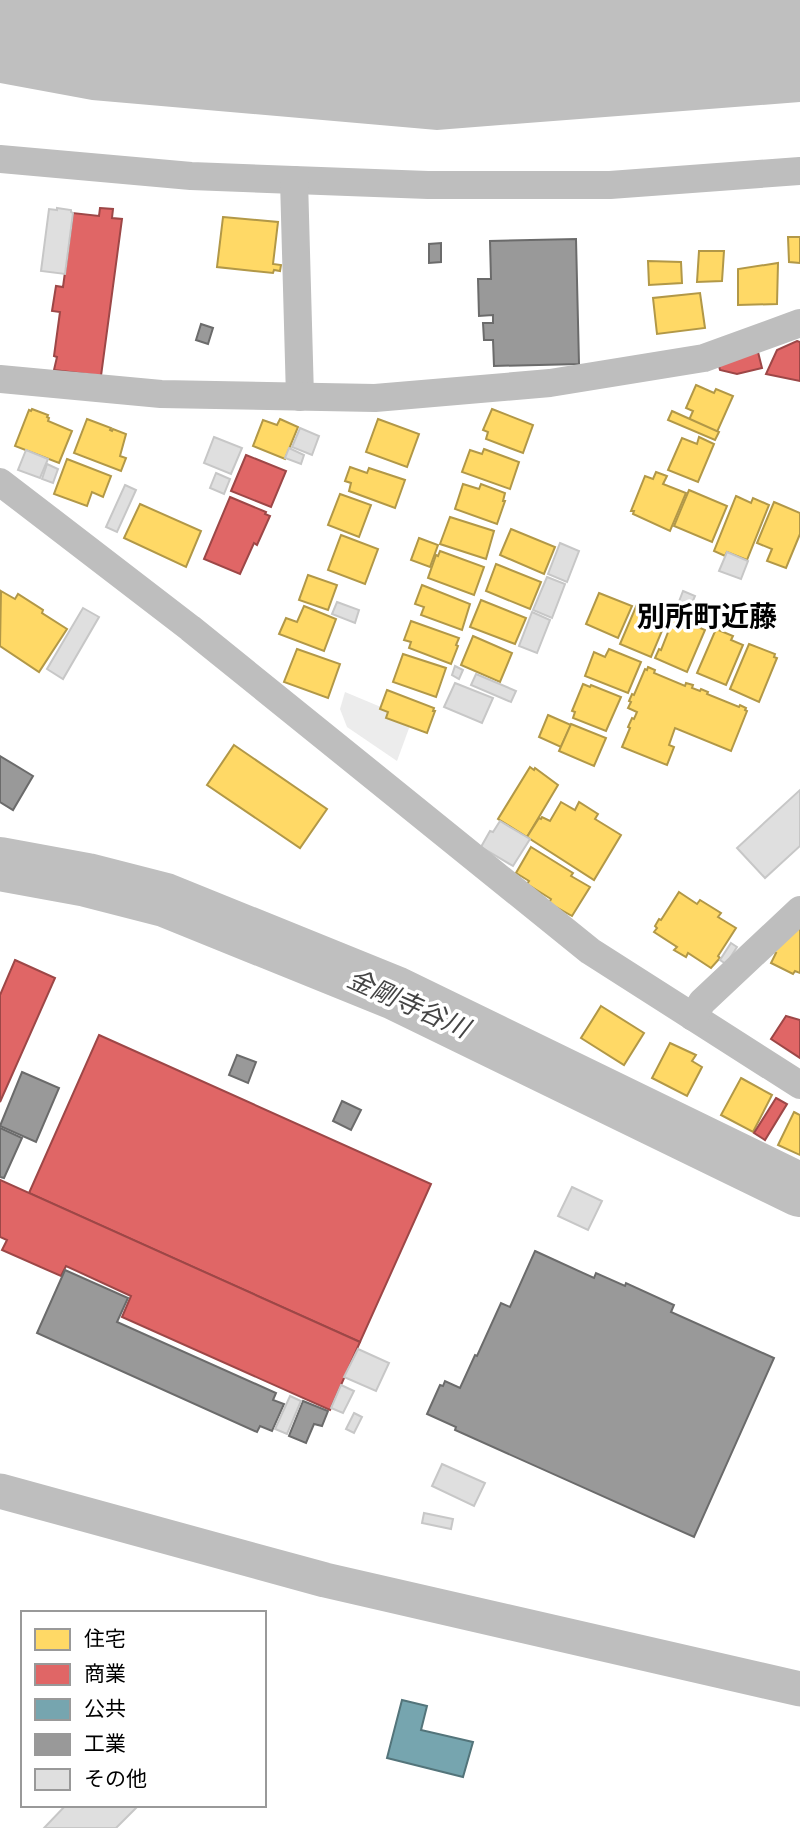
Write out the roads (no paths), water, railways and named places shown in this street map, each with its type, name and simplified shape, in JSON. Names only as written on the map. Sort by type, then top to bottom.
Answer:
[{"type":"street","points":[[0,159],[191,176],[428,185],[610,185],[800,171]]},
{"type":"street","points":[[294,180],[300,397]]},
{"type":"street","points":[[0,379],[161,394],[375,398],[551,383],[704,358],[800,323]]},
{"type":"street","points":[[0,482],[190,628],[590,951],[800,1085]]},
{"type":"street","points":[[693,1017],[702,1002],[800,910]]},
{"type":"street","points":[[0,1491],[325,1580],[800,1689]]},
{"type":"waterway","name":"金剛寺谷川","points":[[0,864],[87,880],[165,900],[395,993],[800,1190]]},
{"type":"district","name":"別所町近藤","points":[[707,615]]}]
